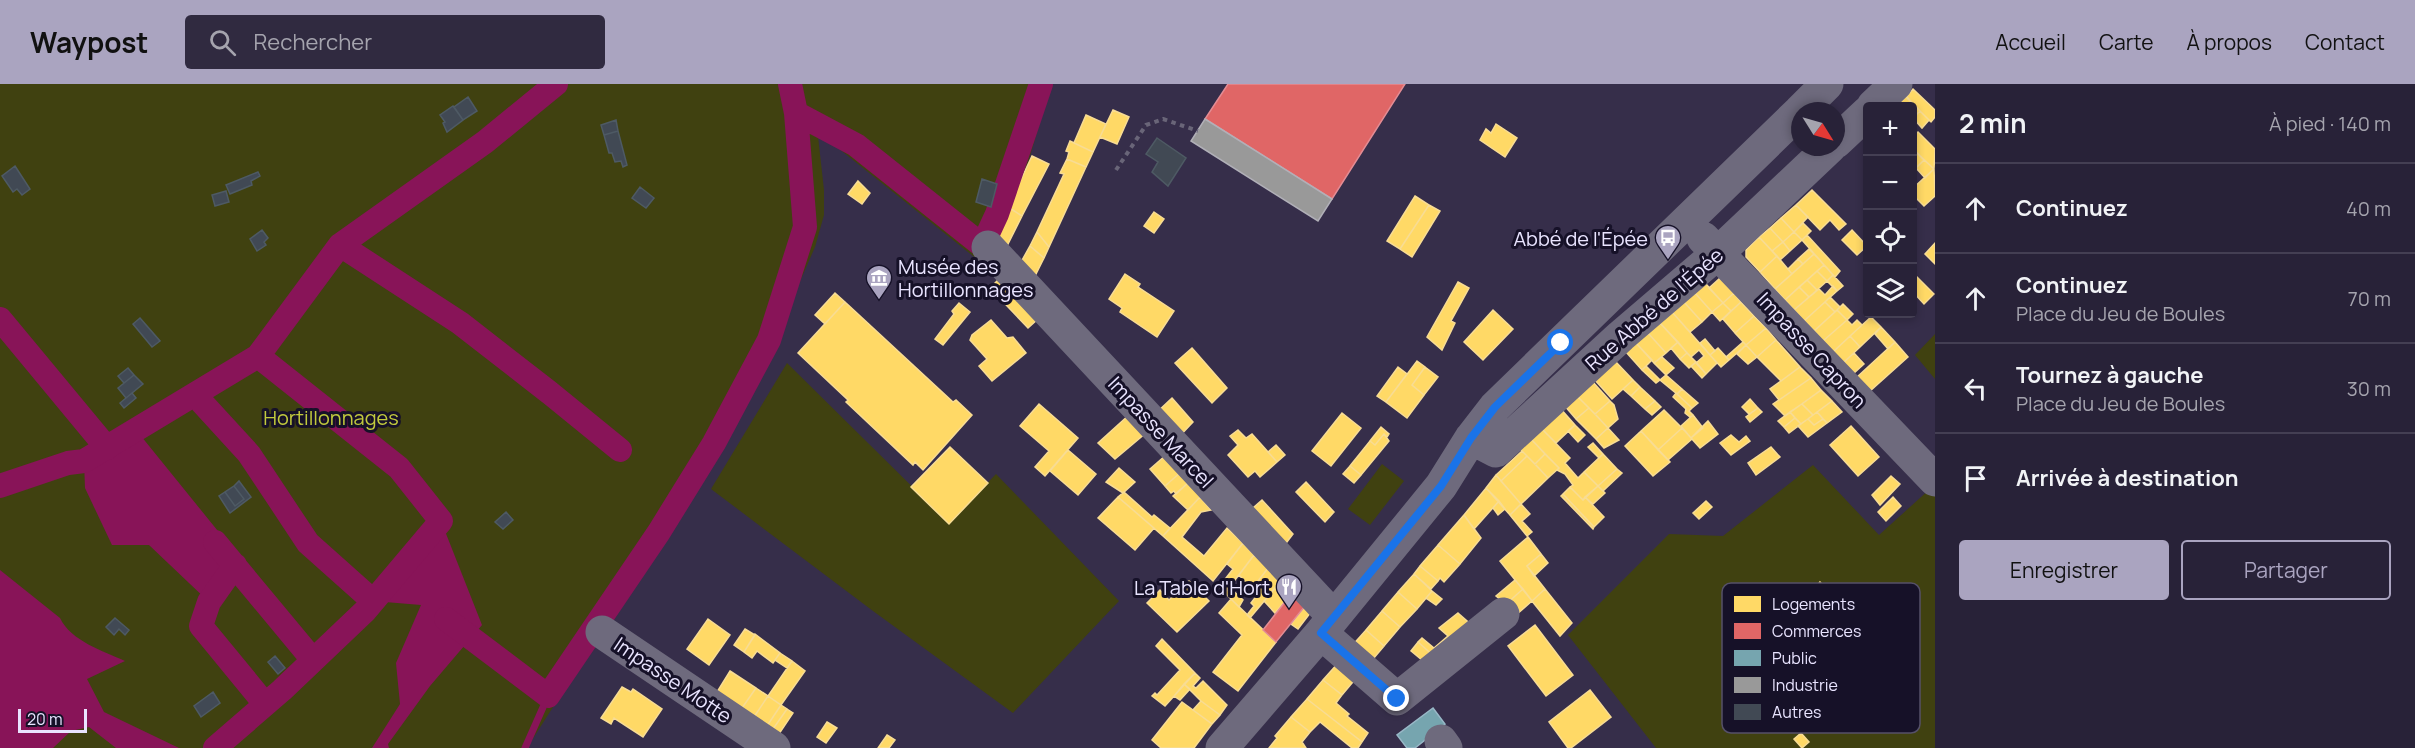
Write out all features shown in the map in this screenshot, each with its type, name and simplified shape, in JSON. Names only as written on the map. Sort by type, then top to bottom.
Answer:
[{"type":"street","points":[[1809,102],[1827,84]]},
{"type":"street","points":[[1877,102],[1896,84]]},
{"type":"street","points":[[1845,134],[1863,117]]},
{"type":"street","points":[[1231,737],[1441,486],[1471,438],[1495,407],[1791,120]]},
{"type":"street","name":"Rue Abbé de l'Épée","points":[[1471,438],[1496,451],[1621,336],[1718,253],[1820,156]]},
{"type":"street","name":"Impasse Capron","points":[[1687,221],[1935,480]]},
{"type":"street","name":"Impasse Marcel","points":[[988,247],[1327,625],[1397,699],[1503,614]]},
{"type":"street","name":"Impasse Motte","points":[[603,632],[774,748]]},
{"type":"path","points":[[1116,170],[1146,126],[1163,119],[1197,131]]},
{"type":"green space","name":"Hortillonnages","points":[[0,84],[1051,84],[1026,170],[983,264],[828,140],[818,136],[824,190],[824,215],[815,247],[777,334],[715,442],[527,748],[0,748]]},
{"type":"green space","points":[[1935,334],[1935,379],[1915,355]]},
{"type":"green space","points":[[787,363],[949,523],[996,474],[1119,601],[1013,713],[711,489]]},
{"type":"green space","points":[[1382,464],[1404,481],[1370,525],[1348,509]]},
{"type":"green space","points":[[1813,465],[1879,535],[1931,488],[1935,491],[1935,748],[1656,748],[1568,635],[1669,534],[1723,536]]},
{"type":"shaded area","points":[[141,436],[243,562],[235,566],[209,602],[149,545],[112,545],[85,488],[84,461],[127,437]]},
{"type":"shaded area","points":[[441,521],[482,625],[430,686],[388,744],[389,748],[372,748],[400,704],[396,663],[421,605],[373,601]]},
{"type":"shaded area","points":[[0,570],[60,618],[65,626],[80,639],[125,661],[87,679],[104,712],[179,748],[116,748],[89,727],[71,731],[53,748],[0,748]]},
{"type":"building: Logements","points":[[1913,89],[1935,110],[1935,117],[1931,122],[1917,108],[1917,102],[1911,102],[1906,97]]},
{"type":"building: Logements","points":[[1906,96],[1912,102],[1901,102]]},
{"type":"building: Logements","points":[[1113,110],[1129,117],[1117,144],[1100,137]]},
{"type":"building: Logements","points":[[1920,111],[1929,120],[1922,128],[1917,122],[1917,114]]},
{"type":"building: Logements","points":[[1086,115],[1106,124],[1093,152],[1074,143]]},
{"type":"building: Logements","points":[[1496,124],[1517,138],[1505,157],[1480,140],[1486,129],[1491,133]]},
{"type":"building: Logements","points":[[1917,133],[1935,149],[1934,169],[1917,153]]},
{"type":"building: Logements","points":[[1070,141],[1093,152],[1086,167],[1067,159],[1069,152],[1066,151]]},
{"type":"building: Logements","points":[[1917,153],[1924,160],[1917,167]]},
{"type":"building: Logements","points":[[1032,156],[1049,164],[1022,216],[1008,207]]},
{"type":"building: Logements","points":[[1067,159],[1086,167],[1049,247],[1037,232],[1064,174],[1060,173]]},
{"type":"building: Logements","points":[[1924,160],[1934,169],[1925,178],[1917,167]]},
{"type":"building: Logements","points":[[1934,169],[1935,196],[1924,206],[1917,199],[1917,184]]},
{"type":"building: Logements","points":[[858,181],[870,193],[862,204],[848,194]]},
{"type":"building: Logements","points":[[1812,190],[1846,224],[1839,230],[1830,220],[1820,230],[1796,205]]},
{"type":"building: Logements","points":[[1415,196],[1429,205],[1400,249],[1387,241]]},
{"type":"building: Logements","points":[[1429,205],[1440,211],[1412,257],[1400,249]]},
{"type":"building: Logements","points":[[1796,205],[1808,217],[1794,232],[1781,218]]},
{"type":"building: Logements","points":[[1008,207],[1022,216],[1007,246],[996,234]]},
{"type":"building: Logements","points":[[1154,212],[1164,219],[1154,233],[1144,226]]},
{"type":"building: Logements","points":[[1781,218],[1794,232],[1783,242],[1770,228]]},
{"type":"building: Logements","points":[[1803,223],[1811,231],[1802,240],[1794,232]]},
{"type":"building: Logements","points":[[1770,228],[1783,242],[1772,251],[1759,237]]},
{"type":"building: Logements","points":[[1852,230],[1863,242],[1863,250],[1857,255],[1842,240]]},
{"type":"building: Logements","points":[[1037,232],[1049,247],[1044,258],[1030,246]]},
{"type":"building: Logements","points":[[1794,232],[1802,240],[1790,251],[1783,242]]},
{"type":"building: Logements","points":[[1807,235],[1840,271],[1835,277],[1802,240]]},
{"type":"building: Logements","points":[[1759,237],[1777,256],[1760,272],[1746,257],[1746,250]]},
{"type":"building: Logements","points":[[1783,242],[1790,251],[1780,260],[1772,251]]},
{"type":"building: Logements","points":[[1935,243],[1935,264],[1925,254]]},
{"type":"building: Logements","points":[[1030,246],[1044,258],[1035,276],[1021,262]]},
{"type":"building: Logements","points":[[1809,249],[1814,254],[1803,264],[1798,259]]},
{"type":"building: Logements","points":[[1814,254],[1824,265],[1785,300],[1775,289]]},
{"type":"building: Logements","points":[[1777,256],[1792,274],[1775,289],[1760,272]]},
{"type":"building: Logements","points":[[1798,259],[1803,264],[1792,274],[1788,269]]},
{"type":"building: Logements","points":[[1824,265],[1833,275],[1827,281],[1817,271]]},
{"type":"building: Logements","points":[[1817,271],[1827,281],[1817,290],[1807,280]]},
{"type":"building: Logements","points":[[1125,274],[1140,284],[1138,287],[1174,311],[1157,337],[1120,312],[1122,308],[1109,299]]},
{"type":"building: Logements","points":[[1833,275],[1843,286],[1837,291],[1827,281]]},
{"type":"building: Logements","points":[[1917,277],[1934,294],[1924,304],[1917,296]]},
{"type":"building: Logements","points":[[1000,278],[1038,319],[1028,328],[990,288]]},
{"type":"building: Logements","points":[[1720,278],[1734,293],[1723,303],[1709,288]]},
{"type":"building: Logements","points":[[1807,280],[1817,290],[1809,297],[1799,287]]},
{"type":"building: Logements","points":[[1458,282],[1469,288],[1451,321],[1455,323],[1442,350],[1427,337]]},
{"type":"building: Logements","points":[[1706,284],[1723,303],[1712,312],[1695,293]]},
{"type":"building: Logements","points":[[1833,286],[1837,291],[1804,321],[1794,310],[1819,289],[1825,295]]},
{"type":"building: Logements","points":[[1799,287],[1809,297],[1794,310],[1785,300]]},
{"type":"building: Logements","points":[[835,293],[845,302],[825,324],[815,315]]},
{"type":"building: Logements","points":[[1695,293],[1712,312],[1702,322],[1684,302]]},
{"type":"building: Logements","points":[[1734,293],[1741,302],[1731,311],[1723,303]]},
{"type":"building: Logements","points":[[1830,297],[1840,307],[1835,312],[1825,302]]},
{"type":"building: Logements","points":[[845,302],[953,402],[956,400],[972,415],[923,470],[915,462],[913,465],[798,353]]},
{"type":"building: Logements","points":[[1684,302],[1702,322],[1690,332],[1672,312]]},
{"type":"building: Logements","points":[[1741,302],[1754,316],[1735,333],[1723,319]]},
{"type":"building: Logements","points":[[1825,302],[1835,312],[1814,331],[1804,321]]},
{"type":"building: Logements","points":[[959,303],[970,312],[943,345],[935,339],[954,314],[952,311]]},
{"type":"building: Logements","points":[[1723,303],[1731,311],[1720,321],[1712,312]]},
{"type":"building: Logements","points":[[1843,304],[1853,314],[1847,320],[1837,310]]},
{"type":"building: Logements","points":[[1493,310],[1513,329],[1483,360],[1464,342]]},
{"type":"building: Logements","points":[[1837,310],[1847,320],[1823,341],[1814,331]]},
{"type":"building: Logements","points":[[1672,312],[1717,363],[1706,374],[1696,363],[1704,356],[1699,350],[1691,357],[1660,323]]},
{"type":"building: Logements","points":[[1754,316],[1766,328],[1746,345],[1735,333]]},
{"type":"building: Logements","points":[[1870,318],[1881,327],[1860,347],[1850,336]]},
{"type":"building: Logements","points":[[991,320],[1007,338],[1013,337],[1026,353],[992,381],[979,366],[987,359],[970,340],[972,335]]},
{"type":"building: Logements","points":[[1847,320],[1852,325],[1857,320],[1862,325],[1833,352],[1823,341]]},
{"type":"building: Logements","points":[[1660,323],[1678,342],[1666,353],[1648,333]]},
{"type":"building: Logements","points":[[1881,327],[1895,342],[1888,349],[1875,334]]},
{"type":"building: Logements","points":[[1766,328],[1776,340],[1757,357],[1746,345]]},
{"type":"building: Logements","points":[[1648,333],[1666,353],[1654,363],[1636,343]]},
{"type":"building: Logements","points":[[1850,336],[1860,347],[1843,363],[1833,352]]},
{"type":"building: Logements","points":[[1705,339],[1715,351],[1710,355],[1700,343]]},
{"type":"building: Logements","points":[[1776,340],[1800,367],[1781,381],[1757,357]]},
{"type":"building: Logements","points":[[1678,342],[1687,353],[1680,359],[1671,348]]},
{"type":"building: Logements","points":[[1743,342],[1746,345],[1729,360],[1726,357]]},
{"type":"building: Logements","points":[[1895,342],[1908,357],[1869,392],[1856,378]]},
{"type":"building: Logements","points":[[1636,343],[1652,360],[1642,370],[1626,352]]},
{"type":"building: Logements","points":[[1746,345],[1757,357],[1748,364],[1737,354]]},
{"type":"building: Logements","points":[[1192,348],[1227,388],[1212,403],[1175,363]]},
{"type":"building: Logements","points":[[1718,348],[1729,360],[1721,367],[1710,355]]},
{"type":"building: Logements","points":[[1687,353],[1696,362],[1689,368],[1680,359]]},
{"type":"building: Logements","points":[[1854,353],[1864,364],[1853,374],[1843,363]]},
{"type":"building: Logements","points":[[1662,357],[1674,368],[1666,375],[1654,363]]},
{"type":"building: Logements","points":[[1417,361],[1425,367],[1412,385],[1424,395],[1407,418],[1386,402]]},
{"type":"building: Logements","points":[[1615,361],[1633,380],[1612,399],[1594,379]]},
{"type":"building: Logements","points":[[1696,362],[1706,374],[1702,378],[1691,366]]},
{"type":"building: Logements","points":[[1646,366],[1660,380],[1656,383],[1642,370]]},
{"type":"building: Logements","points":[[1398,367],[1407,374],[1386,402],[1377,396]]},
{"type":"building: Logements","points":[[1425,367],[1438,377],[1424,395],[1412,385]]},
{"type":"building: Logements","points":[[1800,367],[1811,378],[1779,400],[1770,389]]},
{"type":"building: Logements","points":[[1666,375],[1682,389],[1677,394],[1660,380]]},
{"type":"building: Logements","points":[[1811,378],[1821,390],[1785,416],[1773,404]]},
{"type":"building: Logements","points":[[1633,380],[1640,387],[1631,396],[1623,389]]},
{"type":"building: Logements","points":[[1592,381],[1610,401],[1595,414],[1576,395]]},
{"type":"building: Logements","points":[[1640,387],[1655,401],[1645,409],[1631,396]]},
{"type":"building: Logements","points":[[1682,389],[1698,403],[1692,408],[1677,394]]},
{"type":"building: Logements","points":[[1821,390],[1832,401],[1813,415],[1802,404]]},
{"type":"building: Logements","points":[[1676,393],[1692,408],[1689,411],[1693,415],[1690,417],[1685,413],[1686,409],[1673,397]]},
{"type":"building: Logements","points":[[1576,395],[1589,408],[1576,419],[1564,405]]},
{"type":"building: Logements","points":[[1172,398],[1193,422],[1178,438],[1156,413]]},
{"type":"building: Logements","points":[[1750,399],[1758,408],[1749,414],[1742,407]]},
{"type":"building: Logements","points":[[1610,401],[1614,405],[1618,419],[1608,428],[1595,414]]},
{"type":"building: Logements","points":[[1655,401],[1661,407],[1652,415],[1645,409]]},
{"type":"building: Logements","points":[[1832,401],[1842,412],[1827,423],[1817,412]]},
{"type":"building: Logements","points":[[1039,404],[1078,438],[1045,476],[1035,467],[1049,451],[1020,426]]},
{"type":"building: Logements","points":[[1802,404],[1813,415],[1801,424],[1790,412]]},
{"type":"building: Logements","points":[[1560,408],[1575,425],[1556,443],[1540,427]]},
{"type":"building: Logements","points":[[1589,408],[1608,428],[1596,439],[1576,419]]},
{"type":"building: Logements","points":[[1758,408],[1762,412],[1750,422],[1746,417]]},
{"type":"building: Logements","points":[[1664,410],[1682,428],[1658,450],[1641,431]]},
{"type":"building: Logements","points":[[1790,412],[1795,418],[1784,427],[1778,421]]},
{"type":"building: Logements","points":[[1817,412],[1823,419],[1814,425],[1808,419]]},
{"type":"building: Logements","points":[[1342,413],[1361,428],[1331,466],[1312,451]]},
{"type":"building: Logements","points":[[1130,414],[1146,433],[1115,459],[1098,443]]},
{"type":"building: Logements","points":[[1693,415],[1703,428],[1691,438],[1681,426]]},
{"type":"building: Logements","points":[[1795,418],[1801,424],[1789,433],[1784,427]]},
{"type":"building: Logements","points":[[1808,419],[1814,425],[1823,419],[1827,423],[1808,437],[1798,426]]},
{"type":"building: Logements","points":[[1708,421],[1718,434],[1700,448],[1691,438]]},
{"type":"building: Logements","points":[[1575,425],[1585,435],[1578,442],[1568,431]]},
{"type":"building: Logements","points":[[1851,426],[1879,457],[1858,476],[1830,445]]},
{"type":"building: Logements","points":[[1381,427],[1389,434],[1387,437],[1384,434],[1375,445],[1370,441]]},
{"type":"building: Logements","points":[[1540,427],[1570,458],[1565,463],[1578,478],[1584,472],[1598,486],[1583,500],[1570,487],[1573,485],[1565,474],[1557,470],[1559,468],[1530,438]]},
{"type":"building: Logements","points":[[1608,428],[1619,440],[1604,448],[1596,439]]},
{"type":"building: Logements","points":[[1682,428],[1692,439],[1668,460],[1658,450]]},
{"type":"building: Logements","points":[[1238,430],[1246,438],[1252,434],[1277,462],[1260,477],[1255,471],[1248,477],[1228,455],[1238,445],[1230,436]]},
{"type":"building: Logements","points":[[1641,431],[1670,462],[1653,476],[1625,446]]},
{"type":"building: Logements","points":[[1384,434],[1389,441],[1361,475],[1350,466],[1370,441],[1375,445]]},
{"type":"building: Logements","points":[[1731,435],[1739,442],[1746,436],[1750,441],[1731,455],[1720,443]]},
{"type":"building: Logements","points":[[1530,438],[1545,454],[1535,464],[1519,448]]},
{"type":"building: Logements","points":[[1593,443],[1603,454],[1599,458],[1588,447]]},
{"type":"building: Logements","points":[[1276,445],[1285,455],[1277,462],[1268,452]]},
{"type":"building: Logements","points":[[950,447],[988,483],[949,524],[911,487]]},
{"type":"building: Logements","points":[[1771,447],[1780,457],[1756,475],[1748,463]]},
{"type":"building: Logements","points":[[1068,450],[1096,474],[1078,495],[1050,471]]},
{"type":"building: Logements","points":[[1522,451],[1527,456],[1501,481],[1496,475]]},
{"type":"building: Logements","points":[[1545,454],[1559,468],[1548,478],[1535,464]]},
{"type":"building: Logements","points":[[1603,454],[1617,469],[1598,486],[1584,472]]},
{"type":"building: Logements","points":[[1166,455],[1181,472],[1165,486],[1150,469]]},
{"type":"building: Logements","points":[[1527,456],[1548,478],[1521,504],[1501,481]]},
{"type":"building: Logements","points":[[1350,466],[1361,475],[1354,483],[1343,474]]},
{"type":"building: Logements","points":[[1119,468],[1135,482],[1123,493],[1106,482]]},
{"type":"building: Logements","points":[[1617,469],[1622,473],[1603,491],[1598,486]]},
{"type":"building: Logements","points":[[1181,472],[1189,482],[1176,494],[1174,491],[1171,493],[1165,486]]},
{"type":"building: Logements","points":[[1496,475],[1521,504],[1510,515],[1486,488]]},
{"type":"building: Logements","points":[[1891,476],[1900,484],[1880,505],[1872,495]]},
{"type":"building: Logements","points":[[1189,482],[1201,496],[1188,510],[1173,496]]},
{"type":"building: Logements","points":[[1306,482],[1334,512],[1325,522],[1296,492]]},
{"type":"building: Logements","points":[[1598,486],[1605,493],[1593,504],[1585,497]]},
{"type":"building: Logements","points":[[1570,487],[1583,500],[1585,497],[1604,517],[1594,527],[1563,494]]},
{"type":"building: Logements","points":[[1486,488],[1499,501],[1474,529],[1464,515]]},
{"type":"building: Logements","points":[[1124,492],[1152,517],[1154,515],[1170,528],[1163,536],[1118,497]]},
{"type":"building: Logements","points":[[1563,494],[1594,527],[1593,529],[1561,496]]},
{"type":"building: Logements","points":[[1118,497],[1154,528],[1135,550],[1098,518]]},
{"type":"building: Logements","points":[[1200,497],[1211,510],[1201,512],[1182,537],[1204,556],[1227,528],[1243,543],[1213,581],[1163,536]]},
{"type":"building: Logements","points":[[1893,497],[1901,506],[1886,521],[1878,512]]},
{"type":"building: Logements","points":[[1262,500],[1293,534],[1280,551],[1245,515]]},
{"type":"building: Logements","points":[[1499,501],[1505,509],[1498,515],[1493,508]]},
{"type":"building: Logements","points":[[1706,501],[1712,507],[1699,519],[1693,513]]},
{"type":"building: Logements","points":[[1521,504],[1530,514],[1522,521],[1532,532],[1527,536],[1510,515]]},
{"type":"building: Logements","points":[[1464,515],[1481,538],[1460,564],[1438,545]]},
{"type":"building: Logements","points":[[1528,537],[1541,554],[1527,566],[1545,589],[1532,601],[1500,561]]},
{"type":"building: Logements","points":[[1243,543],[1254,555],[1225,593],[1219,587],[1233,569],[1227,564]]},
{"type":"building: Logements","points":[[1438,545],[1460,564],[1444,582],[1440,578],[1438,581],[1420,566]]},
{"type":"building: Logements","points":[[1541,554],[1548,563],[1534,576],[1527,566]]},
{"type":"building: Logements","points":[[1254,555],[1268,568],[1252,589],[1239,575]]},
{"type":"building: Logements","points":[[1420,566],[1438,581],[1431,589],[1414,574]]},
{"type":"building: Logements","points":[[1268,568],[1281,581],[1250,618],[1247,615],[1254,606],[1251,603],[1258,594],[1252,589]]},
{"type":"building: Logements","points":[[1414,574],[1432,591],[1417,609],[1398,592]]},
{"type":"building: Logements","points":[[1515,580],[1523,589],[1506,604],[1496,596]]},
{"type":"building: Logements","points":[[1189,581],[1209,601],[1177,632],[1147,603],[1160,590],[1169,600]]},
{"type":"building: Logements","points":[[1281,581],[1292,593],[1275,613],[1264,601]]},
{"type":"building: Logements","points":[[1229,587],[1243,600],[1239,607],[1225,593]]},
{"type":"building: Logements","points":[[1523,589],[1532,601],[1516,615],[1506,604]]},
{"type":"building: Logements","points":[[1545,589],[1572,623],[1560,636],[1532,601]]},
{"type":"building: Logements","points":[[1432,591],[1442,599],[1436,605],[1426,598]]},
{"type":"building: Logements","points":[[1398,592],[1417,609],[1400,627],[1382,611]]},
{"type":"building: Logements","points":[[1231,599],[1276,642],[1238,691],[1213,672],[1242,635],[1219,613]]},
{"type":"building: Logements","points":[[1304,607],[1311,612],[1298,629],[1291,624]]},
{"type":"building: Logements","points":[[1382,611],[1400,627],[1384,646],[1366,630]]},
{"type":"building: Logements","points":[[1458,613],[1475,628],[1456,643],[1439,628]]},
{"type":"building: Logements","points":[[708,619],[730,635],[709,665],[687,649]]},
{"type":"building: Logements","points":[[1535,625],[1573,675],[1546,696],[1508,646]]},
{"type":"building: Logements","points":[[745,629],[755,635],[744,652],[734,645]]},
{"type":"building: Logements","points":[[1366,630],[1384,646],[1368,665],[1350,648]]},
{"type":"building: Logements","points":[[755,634],[780,653],[773,663],[757,651],[752,658],[744,652]]},
{"type":"building: Logements","points":[[1448,636],[1456,643],[1436,658],[1418,642],[1422,638],[1434,648]]},
{"type":"building: Logements","points":[[1162,639],[1195,673],[1165,706],[1152,696],[1155,693],[1157,695],[1180,670],[1156,646]]},
{"type":"building: Logements","points":[[1418,642],[1436,658],[1428,665],[1411,651]]},
{"type":"building: Logements","points":[[780,653],[792,661],[787,668],[775,660]]},
{"type":"building: Logements","points":[[792,661],[805,671],[781,705],[768,696]]},
{"type":"building: Logements","points":[[1339,662],[1357,677],[1342,695],[1323,680]]},
{"type":"building: Logements","points":[[730,671],[756,688],[742,708],[717,692]]},
{"type":"building: Logements","points":[[1195,673],[1200,678],[1193,686],[1196,688],[1203,681],[1227,705],[1220,715],[1184,684]]},
{"type":"building: Logements","points":[[1323,680],[1342,695],[1336,703],[1349,714],[1347,716],[1368,733],[1362,742],[1307,699]]},
{"type":"building: Logements","points":[[1184,684],[1190,689],[1180,700],[1174,696]]},
{"type":"building: Logements","points":[[622,687],[631,692],[633,689],[662,709],[643,737],[614,718],[611,724],[601,718]]},
{"type":"building: Logements","points":[[756,688],[768,696],[754,717],[742,708]]},
{"type":"building: Logements","points":[[1590,690],[1611,717],[1568,748],[1549,722]]},
{"type":"building: Logements","points":[[768,696],[781,705],[767,726],[754,717]]},
{"type":"building: Logements","points":[[1307,699],[1362,742],[1358,748],[1352,748],[1320,722],[1310,732],[1291,717]]},
{"type":"building: Logements","points":[[1201,701],[1220,715],[1212,724],[1193,710]]},
{"type":"building: Logements","points":[[1182,702],[1212,724],[1194,748],[1161,748],[1152,740]]},
{"type":"building: Logements","points":[[781,705],[787,709],[773,729],[767,726]]},
{"type":"building: Logements","points":[[787,709],[793,713],[779,734],[773,729]]},
{"type":"building: Logements","points":[[1291,717],[1310,732],[1302,742],[1306,748],[1269,748],[1277,738],[1275,736]]},
{"type":"building: Logements","points":[[827,722],[837,728],[826,743],[817,737]]},
{"type":"building: Logements","points":[[1801,733],[1809,742],[1802,748],[1794,739]]},
{"type":"building: Logements","points":[[887,735],[895,740],[889,748],[878,748]]},
{"type":"building: Commerces","points":[[1228,84],[1405,84],[1332,199],[1205,119]]},
{"type":"building: Commerces","points":[[1292,593],[1305,606],[1276,642],[1263,630]]},
{"type":"building: Public","points":[[1433,708],[1445,724],[1415,748],[1407,748],[1397,735]]},
{"type":"building: Industrie","points":[[1205,119],[1332,199],[1318,221],[1191,141]]},
{"type":"building: Autres","points":[[468,97],[477,111],[463,120],[454,107]]},
{"type":"building: Autres","points":[[453,106],[463,120],[447,132],[443,123],[445,122],[440,115]]},
{"type":"building: Autres","points":[[616,120],[618,131],[604,135],[601,125]]},
{"type":"building: Autres","points":[[618,131],[627,165],[623,167],[621,161],[615,162],[612,153],[609,153],[604,135]]},
{"type":"building: Autres","points":[[1157,138],[1186,158],[1168,186],[1152,172],[1158,162],[1146,154]]},
{"type":"building: Autres","points":[[15,166],[30,189],[22,195],[17,189],[13,192],[2,176]]},
{"type":"building: Autres","points":[[258,172],[260,176],[251,181],[252,185],[230,194],[226,185]]},
{"type":"building: Autres","points":[[982,179],[997,184],[991,207],[976,202]]},
{"type":"building: Autres","points":[[640,187],[654,198],[646,208],[632,198]]},
{"type":"building: Autres","points":[[226,191],[229,202],[215,206],[212,195]]},
{"type":"building: Autres","points":[[262,230],[268,238],[264,242],[266,245],[257,251],[250,239]]},
{"type":"building: Autres","points":[[140,318],[160,341],[152,347],[133,324]]},
{"type":"building: Autres","points":[[128,368],[134,375],[124,383],[118,376]]},
{"type":"building: Autres","points":[[134,375],[143,384],[126,398],[118,388]]},
{"type":"building: Autres","points":[[132,393],[136,398],[124,408],[120,403]]},
{"type":"building: Autres","points":[[239,481],[251,497],[230,513],[219,496],[225,492],[235,506],[244,499],[234,486]]},
{"type":"building: Autres","points":[[234,486],[244,499],[235,506],[225,492]]},
{"type":"building: Autres","points":[[506,512],[513,520],[503,529],[495,522]]},
{"type":"building: Autres","points":[[115,618],[129,630],[125,635],[119,629],[114,635],[106,627]]},
{"type":"building: Autres","points":[[275,656],[285,668],[278,674],[268,662]]},
{"type":"building: Autres","points":[[213,692],[220,703],[201,717],[194,706]]},
{"type":"waterway","points":[[215,748],[282,690],[365,611],[441,521],[399,468],[258,356],[340,245],[485,142],[556,84]]},
{"type":"waterway","points":[[446,619],[548,696],[659,532],[714,443],[769,340],[805,227],[796,113],[790,84]]},
{"type":"waterway","points":[[796,113],[856,145],[979,243],[984,242],[997,214],[1041,84]]},
{"type":"waterway","points":[[340,245],[460,323],[620,450]]},
{"type":"waterway","points":[[0,319],[107,448]]},
{"type":"waterway","points":[[0,486],[68,463],[84,461],[258,356]]},
{"type":"waterway","points":[[195,395],[249,454],[308,543],[373,601]]},
{"type":"waterway","points":[[215,542],[313,660]]},
{"type":"waterway","points":[[235,565],[209,602],[201,626],[265,704]]},
{"type":"waterway","points":[[525,748],[548,696]]},
{"type":"place","name":"Abbé de l'Épée","points":[[1668,261]]},
{"type":"place","name":"Musée des Hortillonnages","points":[[879,301]]},
{"type":"place","name":"La Table d'Hort","points":[[1289,610]]},
{"type":"route","points":[[1397,699],[1321,633],[1441,486],[1471,438],[1495,407],[1561,343]]}]
